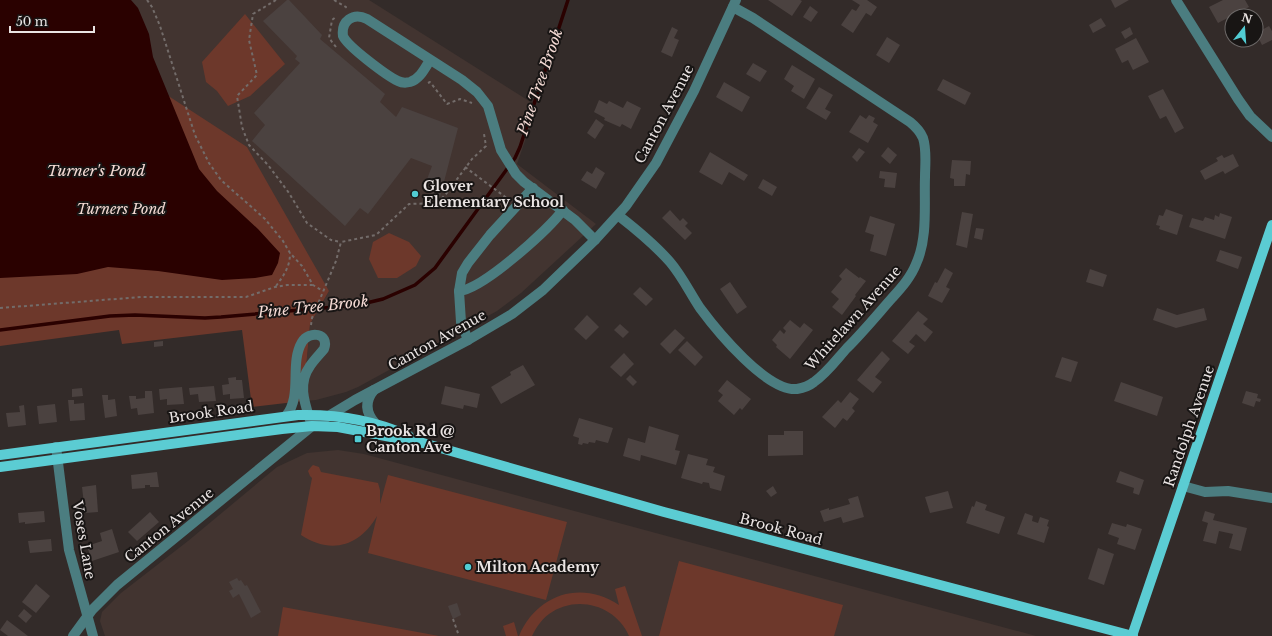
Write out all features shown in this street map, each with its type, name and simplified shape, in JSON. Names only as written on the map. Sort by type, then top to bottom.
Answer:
[{"type":"main road","name":"Randolph Avenue","points":[[1133,636],[1272,225]]},
{"type":"main road","name":"Brook Road","points":[[0,455],[308,414],[353,418],[376,423],[423,443]]},
{"type":"main road","name":"Brook Road","points":[[0,467],[312,426],[350,429],[423,443],[664,512],[1133,636]]},
{"type":"street","points":[[1176,0],[1241,103],[1259,125],[1272,137]]},
{"type":"street","name":"Whitelawn Avenue","points":[[619,216],[652,244],[678,272],[704,312],[734,348],[764,376],[779,386],[786,388],[792,389],[806,387],[818,379],[868,326],[912,273],[919,257],[924,228],[925,151],[919,131],[910,122],[753,18],[734,3]]},
{"type":"street","name":"Canton Avenue","points":[[73,636],[103,599],[121,582],[312,426],[374,390],[468,340],[524,306],[596,240],[619,216],[641,186],[662,151],[691,97],[734,3]]},
{"type":"street","points":[[430,60],[416,79],[411,82],[402,83],[348,45],[342,36],[344,27],[353,17],[362,17],[462,80],[477,92],[483,99],[491,115],[498,142],[504,157],[516,174],[581,224],[596,240]]},
{"type":"street","points":[[468,340],[461,322],[459,291],[462,273],[490,235],[533,188]]},
{"type":"street","points":[[459,291],[472,288],[499,270],[548,227],[563,210]]},
{"type":"street","points":[[286,416],[293,404],[297,361],[300,347],[307,336],[316,334],[323,338],[325,346],[324,350],[308,368],[304,380],[303,397],[312,426]]},
{"type":"street","points":[[374,390],[368,399],[367,405],[369,415],[376,423]]},
{"type":"street","name":"Voses Lane","points":[[56,447],[70,550],[93,636]]},
{"type":"street","points":[[1183,486],[1205,492],[1228,490],[1272,498]]},
{"type":"path","points":[[147,0],[152,7],[160,26],[195,135],[209,162],[221,180],[265,219],[283,241],[290,253],[302,266],[313,285]]},
{"type":"path","points":[[276,0],[253,14],[248,40],[257,75],[237,96],[242,126],[249,145],[268,165],[289,193],[307,223],[331,240],[340,242],[376,235],[409,204],[437,203],[446,194],[465,167],[486,146],[484,131]]},
{"type":"path","points":[[422,85],[430,82],[447,104],[460,98],[471,102],[475,106]]},
{"type":"path","points":[[465,167],[505,196]]},
{"type":"path","points":[[312,318],[336,261],[340,242]]},
{"type":"path","points":[[275,287],[285,274],[290,261],[290,253]]},
{"type":"path","points":[[0,308],[141,297],[246,297],[275,287],[287,285],[313,285],[324,291]]},
{"type":"path","points":[[452,619],[459,636]]},
{"type":"shaded area","name":"Glover Elementary School","points":[[42,0],[369,0],[537,106],[517,164],[596,224],[521,293],[497,311],[358,387],[346,392],[316,400],[303,401],[310,324],[329,291],[36,10]]},
{"type":"shaded area","name":"Milton Academy","points":[[338,450],[364,454],[1036,636],[105,636],[100,621],[102,612],[121,593],[188,541],[277,467],[307,453]]},
{"type":"green space","name":"Turner's Pond","points":[[0,0],[36,10],[247,147],[329,291],[310,324],[303,401],[252,407],[242,330],[122,344],[119,330],[0,346]]},
{"type":"green space","points":[[245,14],[285,64],[250,96],[228,106],[217,91],[206,82],[202,62]]},
{"type":"green space","points":[[389,233],[409,242],[421,256],[416,266],[397,278],[378,278],[369,259],[373,242]]},
{"type":"green space","points":[[313,465],[319,467],[321,472],[378,483],[380,490],[380,504],[388,475],[567,522],[546,600],[368,553],[377,516],[362,534],[344,544],[334,546],[323,545],[301,535],[312,478],[308,471]]},
{"type":"green space","points":[[679,561],[843,605],[834,636],[659,636]]},
{"type":"green space","points":[[625,586],[642,636],[629,636],[623,625],[605,610],[583,604],[560,608],[549,614],[544,619],[532,636],[519,636],[527,622],[537,610],[549,601],[562,595],[590,593],[605,597],[619,605],[615,589]]},
{"type":"green space","points":[[283,607],[439,636],[278,636]]},
{"type":"green space","points":[[514,622],[518,636],[506,636],[503,626]]},
{"type":"water","name":"Turner's Pond","points":[[0,0],[131,0],[138,8],[149,34],[153,57],[199,169],[217,191],[258,229],[280,253],[278,263],[272,275],[255,278],[222,280],[158,271],[108,267],[77,274],[0,278]]},
{"type":"building","points":[[287,0],[289,0],[322,35],[320,39],[385,94],[380,102],[396,117],[402,107],[458,128],[440,197],[423,190],[432,166],[411,158],[368,214],[360,208],[345,226],[252,141],[265,125],[254,113],[300,63],[295,59],[297,56],[263,21]]},
{"type":"building","points":[[768,0],[800,0],[802,1],[792,16]]},
{"type":"building","points":[[852,0],[867,0],[877,7],[871,16],[866,13],[853,33],[841,25],[852,9],[856,11],[860,5]]},
{"type":"building","points":[[1111,0],[1129,0],[1115,8]]},
{"type":"building","points":[[1223,0],[1245,0],[1249,7],[1224,8],[1224,20],[1218,23],[1209,7]]},
{"type":"building","points":[[810,6],[818,12],[811,22],[803,17]]},
{"type":"building","points":[[1101,18],[1106,26],[1093,33],[1089,25]]},
{"type":"building","points":[[1269,26],[1272,31],[1272,40],[1264,44],[1264,29]]},
{"type":"building","points":[[672,27],[678,30],[674,38],[679,40],[672,57],[661,52]]},
{"type":"building","points":[[1130,27],[1133,34],[1125,39],[1121,32]]},
{"type":"building","points":[[887,37],[900,45],[889,63],[876,55]]},
{"type":"building","points":[[1136,38],[1149,62],[1133,70],[1128,60],[1122,63],[1115,49]]},
{"type":"building","points":[[753,63],[767,71],[760,82],[746,74]]},
{"type":"building","points":[[792,65],[815,79],[804,99],[791,91],[794,86],[784,79]]},
{"type":"building","points":[[943,79],[971,93],[965,105],[937,90]]},
{"type":"building","points":[[724,82],[750,97],[742,112],[716,97]]},
{"type":"building","points":[[819,87],[833,95],[825,109],[831,112],[826,120],[806,108]]},
{"type":"building","points":[[1163,89],[1184,128],[1175,133],[1166,116],[1160,119],[1148,96]]},
{"type":"building","points":[[599,100],[607,104],[609,101],[623,108],[627,101],[641,108],[631,129],[622,124],[620,127],[604,120],[605,118],[594,112]]},
{"type":"building","points":[[860,115],[866,119],[869,115],[875,118],[873,122],[878,125],[868,143],[849,132]]},
{"type":"building","points":[[596,119],[604,125],[595,139],[587,133]]},
{"type":"building","points":[[888,147],[897,155],[890,164],[881,156]]},
{"type":"building","points":[[859,148],[865,152],[857,162],[852,157]]},
{"type":"building","points":[[710,152],[748,175],[744,181],[729,172],[722,185],[699,172]]},
{"type":"building","points":[[1233,154],[1239,166],[1225,174],[1223,171],[1205,180],[1200,171],[1218,161],[1216,158],[1222,155],[1224,158]]},
{"type":"building","points":[[952,160],[971,161],[970,175],[966,174],[965,186],[954,186],[954,179],[950,178]]},
{"type":"building","points":[[596,167],[605,173],[596,189],[581,180],[587,171],[592,174]]},
{"type":"building","points":[[880,171],[897,173],[895,188],[884,187],[885,179],[879,178]]},
{"type":"building","points":[[763,179],[777,187],[772,196],[758,188]]},
{"type":"building","points":[[1166,209],[1183,215],[1177,235],[1159,229],[1160,226],[1156,225],[1159,215],[1163,216]]},
{"type":"building","points":[[670,210],[680,221],[683,218],[688,223],[685,226],[692,233],[685,240],[662,218]]},
{"type":"building","points":[[962,212],[973,214],[967,248],[956,245]]},
{"type":"building","points":[[1220,213],[1232,217],[1225,239],[1189,227],[1192,218],[1203,221],[1205,217],[1214,220],[1215,215],[1219,217]]},
{"type":"building","points":[[870,216],[895,224],[886,256],[870,251],[874,235],[865,232]]},
{"type":"building","points":[[976,228],[984,229],[982,240],[974,238]]},
{"type":"building","points":[[1220,250],[1242,257],[1238,269],[1216,261]]},
{"type":"building","points":[[846,268],[859,278],[860,277],[866,281],[842,315],[832,307],[839,299],[831,292],[842,279],[839,276]]},
{"type":"building","points":[[945,268],[953,273],[946,287],[950,289],[942,303],[928,296],[935,282],[937,283]]},
{"type":"building","points":[[1090,269],[1107,275],[1103,287],[1086,282]]},
{"type":"building","points":[[730,282],[747,307],[737,314],[720,289]]},
{"type":"building","points":[[640,287],[653,299],[646,306],[633,294]]},
{"type":"building","points":[[1157,308],[1177,315],[1204,308],[1207,320],[1176,328],[1153,320]]},
{"type":"building","points":[[918,311],[928,319],[923,324],[933,332],[925,342],[916,334],[909,342],[915,346],[908,354],[892,341]]},
{"type":"building","points":[[587,315],[599,327],[586,340],[574,329]]},
{"type":"building","points":[[790,320],[800,328],[804,323],[813,330],[790,359],[776,347],[777,345],[772,340],[780,330],[784,334],[786,331],[783,328]]},
{"type":"building","points":[[620,324],[629,332],[623,338],[614,330]]},
{"type":"building","points":[[675,329],[685,338],[670,354],[660,344]]},
{"type":"building","points":[[163,341],[163,346],[154,347],[154,342]]},
{"type":"building","points":[[687,341],[703,357],[695,366],[678,350]]},
{"type":"building","points":[[882,351],[890,359],[875,377],[882,382],[873,393],[857,380]]},
{"type":"building","points":[[624,353],[634,364],[621,377],[610,367]]},
{"type":"building","points":[[1062,357],[1078,362],[1071,382],[1055,377]]},
{"type":"building","points":[[523,365],[535,385],[501,404],[491,387],[511,375],[510,372]]},
{"type":"building","points":[[630,375],[637,382],[633,386],[626,379]]},
{"type":"building","points":[[236,377],[236,380],[242,380],[244,398],[230,399],[230,394],[223,395],[222,385],[229,384],[228,378]]},
{"type":"building","points":[[727,380],[751,399],[742,410],[740,408],[734,415],[718,401],[723,395],[718,391]]},
{"type":"building","points":[[1121,382],[1163,397],[1157,416],[1114,401]]},
{"type":"building","points":[[214,386],[216,401],[199,402],[198,394],[190,395],[189,388]]},
{"type":"building","points":[[445,386],[480,394],[477,408],[464,405],[463,409],[441,404]]},
{"type":"building","points":[[182,387],[184,404],[167,405],[167,399],[160,400],[159,389]]},
{"type":"building","points":[[82,388],[83,396],[72,397],[72,389]]},
{"type":"building","points":[[145,391],[152,391],[154,413],[138,415],[137,408],[131,409],[129,396],[136,396],[136,399],[145,398]]},
{"type":"building","points":[[1246,391],[1258,394],[1257,398],[1261,399],[1260,402],[1256,401],[1254,407],[1242,403]]},
{"type":"building","points":[[850,392],[859,399],[852,408],[855,411],[847,421],[843,418],[835,428],[822,417],[838,400],[841,403]]},
{"type":"building","points":[[102,395],[108,395],[108,400],[115,399],[117,416],[105,418]]},
{"type":"building","points":[[68,400],[74,400],[74,404],[84,403],[85,420],[70,421]]},
{"type":"building","points":[[55,404],[57,422],[39,424],[37,406]]},
{"type":"building","points":[[24,405],[26,425],[8,427],[6,413],[20,412],[19,406]]},
{"type":"building","points":[[579,418],[613,428],[608,443],[596,440],[595,443],[589,442],[588,444],[578,444],[579,438],[573,436]]},
{"type":"building","points":[[649,426],[679,435],[675,450],[680,451],[676,465],[641,455],[640,461],[623,456],[628,438],[645,443]]},
{"type":"building","points":[[784,431],[803,431],[803,455],[768,456],[768,435],[784,435]]},
{"type":"building","points":[[688,454],[708,459],[706,465],[715,467],[713,472],[725,476],[721,491],[710,488],[709,483],[703,482],[702,484],[681,478]]},
{"type":"building","points":[[1120,471],[1144,480],[1139,495],[1133,493],[1134,488],[1116,482]]},
{"type":"building","points":[[157,472],[159,487],[150,487],[150,485],[145,485],[145,488],[132,489],[131,475]]},
{"type":"building","points":[[96,485],[98,512],[85,513],[82,487]]},
{"type":"building","points":[[773,486],[777,493],[771,497],[766,491]]},
{"type":"building","points":[[948,491],[953,508],[930,513],[925,497]]},
{"type":"building","points":[[858,496],[864,517],[843,523],[841,517],[824,522],[820,511],[850,504],[848,499]]},
{"type":"building","points":[[976,501],[987,505],[985,510],[1005,517],[999,534],[966,523],[972,506],[974,507]]},
{"type":"building","points":[[44,511],[45,522],[25,524],[25,522],[19,523],[18,513]]},
{"type":"building","points":[[1205,511],[1215,514],[1213,520],[1247,528],[1241,551],[1229,548],[1233,534],[1219,531],[1216,544],[1203,541],[1208,523],[1202,521]]},
{"type":"building","points":[[150,512],[159,522],[137,541],[128,532]]},
{"type":"building","points":[[1025,513],[1033,516],[1032,521],[1038,523],[1040,517],[1049,520],[1047,526],[1049,527],[1044,543],[1017,534]]},
{"type":"building","points":[[1112,523],[1126,527],[1127,524],[1142,529],[1135,550],[1117,544],[1119,538],[1108,534]]},
{"type":"building","points":[[112,529],[119,552],[92,561],[87,546],[102,541],[100,533]]},
{"type":"building","points":[[51,539],[52,551],[30,553],[28,541]]},
{"type":"building","points":[[1098,548],[1114,554],[1104,585],[1088,579]]},
{"type":"building","points":[[237,578],[239,581],[241,580],[245,586],[247,585],[261,612],[251,618],[239,594],[233,598],[229,591],[233,589],[229,582]]},
{"type":"building","points":[[36,584],[50,596],[36,613],[22,602]]},
{"type":"building","points":[[457,603],[461,615],[453,619],[448,606]]},
{"type":"building","points":[[24,609],[32,616],[26,623],[18,616]]},
{"type":"building","points":[[7,620],[28,636],[8,636],[0,630]]},
{"type":"waterway","name":"Pine Tree Brook","points":[[0,330],[110,316],[135,315],[205,318],[358,305],[383,299],[415,285],[435,268],[515,158],[520,147],[568,0]]},
{"type":"place","name":"Glover Elementary School","points":[[415,194]]},
{"type":"place","name":"Brook Rd @ Canton Ave","points":[[358,439]]},
{"type":"place","name":"Milton Academy","points":[[468,567]]},
{"type":"park label","name":"Turners Pond","points":[[121,209]]}]
